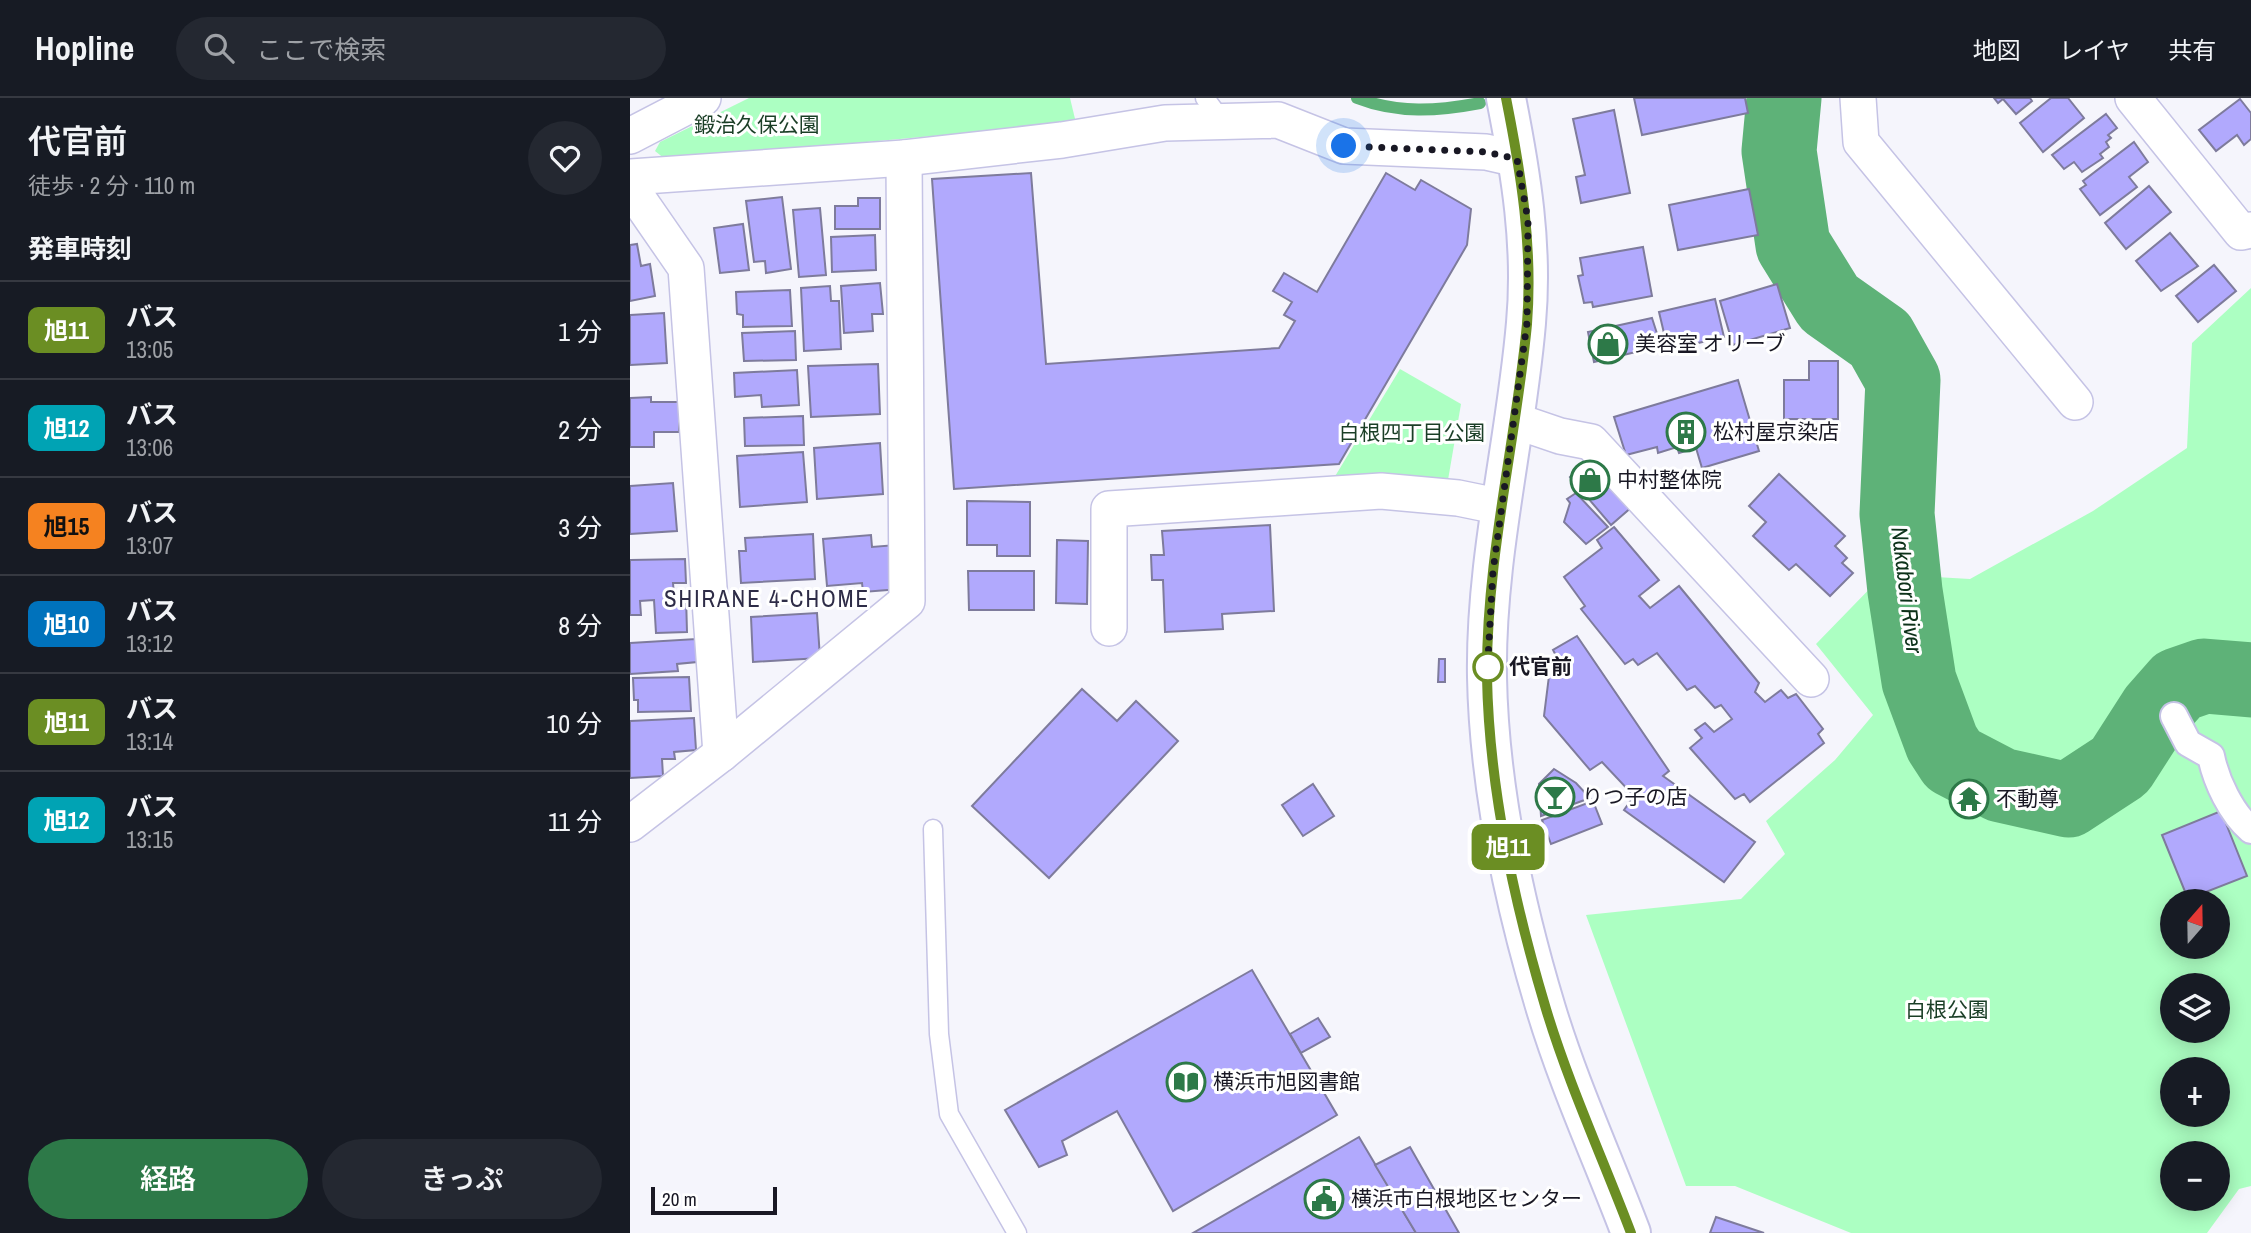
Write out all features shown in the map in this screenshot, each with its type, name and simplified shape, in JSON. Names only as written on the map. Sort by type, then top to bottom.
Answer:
[{"type":"street","points":[[630,136],[703,98]]},
{"type":"street","points":[[1506,98],[1528,220],[1527,323],[1493,571],[1487,676],[1494,767],[1526,936],[1547,1012],[1631,1233]]},
{"type":"street","points":[[1858,98],[1861,142],[2075,402]]},
{"type":"street","points":[[2133,98],[2241,232],[2251,230]]},
{"type":"street","points":[[630,177],[904,158],[1062,140],[1165,123],[1213,110],[1278,120],[1344,146],[1486,152],[1517,159]]},
{"type":"street","points":[[630,824],[721,754],[907,601],[904,158]]},
{"type":"street","points":[[630,187],[686,268],[721,754]]},
{"type":"street","points":[[1513,420],[1591,442],[1811,679]]},
{"type":"street","points":[[1109,628],[1109,509],[1381,491],[1458,498],[1502,507]]},
{"type":"street","points":[[2174,716],[2188,743],[2211,756],[2215,775],[2242,822],[2251,830]]},
{"type":"lane","points":[[933,829],[939,1034],[949,1114],[1017,1233]]},
{"type":"green space","name":"鍛治久保公園","points":[[749,98],[1070,98],[1076,123],[678,159],[665,159],[655,151],[660,142]]},
{"type":"green space","name":"白根公園","points":[[2251,288],[2251,1186],[2239,1189],[2230,1201],[2230,1141],[2160,1141],[2160,1211],[2223,1211],[2207,1233],[1851,1233],[1735,1186],[1686,1186],[1586,915],[1741,899],[1785,854],[1766,821],[1835,760],[1873,715],[1816,644],[1884,574],[1970,579],[2093,511],[2187,448],[2192,343]]},
{"type":"green space","name":"白根四丁目公園","points":[[1400,369],[1461,404],[1448,480],[1334,478]]},
{"type":"building","points":[[1634,98],[1745,98],[1748,113],[1642,135]]},
{"type":"building","points":[[1994,98],[2030,98],[2032,101],[2016,114],[2003,99],[1998,103]]},
{"type":"building","points":[[2051,98],[2068,98],[2084,118],[2043,152],[2020,123]]},
{"type":"building","points":[[2240,99],[2251,113],[2251,139],[2244,145],[2237,135],[2216,151],[2199,130]]},
{"type":"building","points":[[1614,110],[1630,193],[1581,203],[1576,177],[1585,175],[1573,119]]},
{"type":"building","points":[[2106,114],[2117,128],[2108,135],[2111,138],[2106,142],[2109,147],[2100,154],[2103,158],[2082,172],[2074,162],[2064,169],[2052,155]]},
{"type":"building","points":[[2134,142],[2148,162],[2129,177],[2137,187],[2100,215],[2080,189],[2086,185],[2083,181]]},
{"type":"building","points":[[1031,173],[1046,364],[1279,348],[1295,321],[1284,315],[1292,302],[1273,291],[1284,273],[1317,292],[1386,173],[1415,190],[1421,180],[1471,209],[1467,245],[1339,464],[954,489],[932,179]]},
{"type":"building","points":[[2149,186],[2171,212],[2126,249],[2105,223]]},
{"type":"building","points":[[1749,189],[1758,235],[1678,250],[1669,205]]},
{"type":"building","points":[[782,197],[791,269],[766,273],[765,261],[754,262],[746,201]]},
{"type":"building","points":[[858,198],[880,198],[880,229],[835,229],[835,206],[858,206]]},
{"type":"building","points":[[820,208],[826,275],[799,277],[793,210]]},
{"type":"building","points":[[743,224],[749,270],[720,273],[714,228]]},
{"type":"building","points":[[2170,233],[2198,266],[2161,291],[2136,261]]},
{"type":"building","points":[[875,235],[876,270],[832,272],[831,237]]},
{"type":"building","points":[[637,244],[641,266],[650,264],[655,296],[630,301],[630,245]]},
{"type":"building","points":[[1643,247],[1652,296],[1593,307],[1592,302],[1584,303],[1578,276],[1583,275],[1580,258]]},
{"type":"building","points":[[2214,265],[2236,291],[2198,322],[2176,296]]},
{"type":"building","points":[[880,283],[883,314],[872,314],[873,331],[844,333],[841,286]]},
{"type":"building","points":[[1777,284],[1790,328],[1733,345],[1720,301]]},
{"type":"building","points":[[830,286],[831,301],[839,301],[841,349],[804,351],[801,288]]},
{"type":"building","points":[[790,290],[792,326],[743,327],[743,315],[737,314],[736,292]]},
{"type":"building","points":[[1715,299],[1724,337],[1668,350],[1659,312]]},
{"type":"building","points":[[664,313],[667,363],[630,365],[630,315]]},
{"type":"building","points":[[1652,318],[1661,346],[1594,362],[1588,332]]},
{"type":"building","points":[[795,331],[796,360],[744,361],[742,333]]},
{"type":"building","points":[[1809,361],[1838,361],[1838,419],[1784,419],[1784,380],[1809,380]]},
{"type":"building","points":[[878,364],[880,414],[811,417],[808,366]]},
{"type":"building","points":[[797,370],[799,405],[762,407],[761,395],[735,397],[734,373]]},
{"type":"building","name":"松村屋京染店","points":[[1738,380],[1759,451],[1702,468],[1696,448],[1679,453],[1677,447],[1658,453],[1657,447],[1626,455],[1614,417]]},
{"type":"building","points":[[651,397],[651,402],[679,402],[679,432],[654,432],[654,447],[630,447],[630,398]]},
{"type":"building","points":[[803,416],[804,445],[745,446],[744,418]]},
{"type":"building","points":[[880,443],[883,494],[817,499],[814,448]]},
{"type":"building","points":[[803,452],[807,502],[740,507],[737,456]]},
{"type":"building","points":[[1591,458],[1633,506],[1611,525],[1570,477]]},
{"type":"building","points":[[1779,474],[1845,536],[1835,546],[1847,558],[1842,563],[1853,573],[1830,596],[1796,564],[1789,570],[1753,536],[1766,522],[1749,506]]},
{"type":"building","points":[[673,483],[677,531],[630,534],[630,486]]},
{"type":"building","points":[[1576,493],[1608,527],[1586,544],[1564,522],[1570,503],[1567,499]]},
{"type":"building","points":[[967,501],[1030,502],[1030,556],[997,556],[997,545],[967,545]]},
{"type":"building","points":[[1270,525],[1274,611],[1222,614],[1223,629],[1165,632],[1163,580],[1152,580],[1151,555],[1164,555],[1162,531]]},
{"type":"building","points":[[1614,527],[1659,580],[1639,596],[1650,608],[1679,586],[1759,683],[1755,692],[1765,702],[1781,690],[1788,698],[1796,694],[1823,729],[1818,734],[1824,743],[1750,802],[1744,794],[1735,799],[1690,748],[1702,738],[1695,730],[1705,723],[1714,732],[1732,719],[1721,705],[1715,708],[1695,686],[1687,690],[1657,653],[1638,665],[1633,659],[1625,664],[1581,609],[1585,606],[1564,577],[1602,548],[1597,540]]},
{"type":"building","points":[[813,534],[815,579],[741,583],[739,551],[746,551],[745,538]]},
{"type":"building","points":[[871,535],[872,547],[896,545],[900,589],[863,592],[862,583],[827,586],[823,539]]},
{"type":"building","points":[[1057,540],[1088,541],[1087,604],[1056,603]]},
{"type":"building","points":[[685,559],[686,583],[673,583],[674,596],[686,596],[687,632],[656,633],[654,600],[640,601],[641,615],[630,615],[630,560]]},
{"type":"building","points":[[968,571],[1034,571],[1034,610],[969,610]]},
{"type":"building","points":[[817,613],[820,658],[753,662],[751,617]]},
{"type":"building","points":[[1577,636],[1669,771],[1663,776],[1755,842],[1724,882],[1624,810],[1634,796],[1602,762],[1590,770],[1544,716],[1549,676],[1562,667],[1553,650]]},
{"type":"building","points":[[696,639],[697,662],[677,664],[678,671],[630,674],[630,643]]},
{"type":"building","points":[[1439,659],[1445,659],[1445,682],[1438,682]]},
{"type":"building","points":[[689,677],[691,711],[638,712],[638,700],[634,700],[633,678]]},
{"type":"building","points":[[1082,689],[1117,721],[1136,701],[1178,741],[1049,878],[972,806]]},
{"type":"building","points":[[694,718],[696,750],[674,752],[675,759],[662,759],[663,776],[630,778],[630,721]]},
{"type":"building","points":[[1554,769],[1576,783],[1590,798],[1541,816],[1539,784]]},
{"type":"building","points":[[1313,784],[1334,816],[1303,836],[1282,805]]},
{"type":"building","points":[[1593,801],[1602,824],[1551,844],[1542,820]]},
{"type":"building","points":[[2221,811],[2247,876],[2214,889],[2184,889],[2162,835]]},
{"type":"building","name":"横浜市旭図書館","points":[[1252,970],[1337,1115],[1173,1211],[1117,1111],[1062,1141],[1067,1155],[1039,1167],[1005,1110]]},
{"type":"building","points":[[1318,1018],[1330,1037],[1301,1053],[1290,1034]]},
{"type":"building","name":"横浜市白根地区センター","points":[[1359,1137],[1416,1233],[1193,1233]]},
{"type":"building","points":[[1410,1147],[1459,1233],[1416,1233],[1375,1165]]},
{"type":"building","points":[[1716,1217],[1764,1233],[1710,1233]]},
{"type":"waterway","points":[[1357,98],[1403,109],[1449,108],[1480,103]]},
{"type":"waterway","name":"Nakabori River","points":[[1784,98],[1779,151],[1793,245],[1829,303],[1880,339],[1903,380],[1897,514],[1905,591],[1919,681],[1942,743],[1953,760],[2001,785],[2068,800],[2120,766],[2156,710],[2178,685],[2204,676],[2251,680]]},
{"type":"bus line","name":"旭11","points":[[1506,98],[1528,220],[1527,323],[1493,571],[1487,676],[1494,767],[1526,936],[1547,1012],[1631,1233]]},
{"type":"place","name":"美容室 オリーブ","points":[[1608,344]]},
{"type":"place","name":"松村屋京染店","points":[[1686,432]]},
{"type":"place","name":"中村整体院","points":[[1590,480]]},
{"type":"place","name":"代官前","points":[[1488,667]]},
{"type":"place","name":"りつ子の店","points":[[1555,797]]},
{"type":"place","name":"不動尊","points":[[1969,799]]},
{"type":"place","name":"横浜市旭図書館","points":[[1186,1082]]},
{"type":"place","name":"横浜市白根地区センター","points":[[1324,1199]]},
{"type":"district","name":"SHIRANE 4-CHOME","points":[[767,599]]},
{"type":"route","points":[[1344,146],[1486,152],[1517,159],[1528,220],[1527,323],[1493,571],[1487,676],[1488,667]]}]
